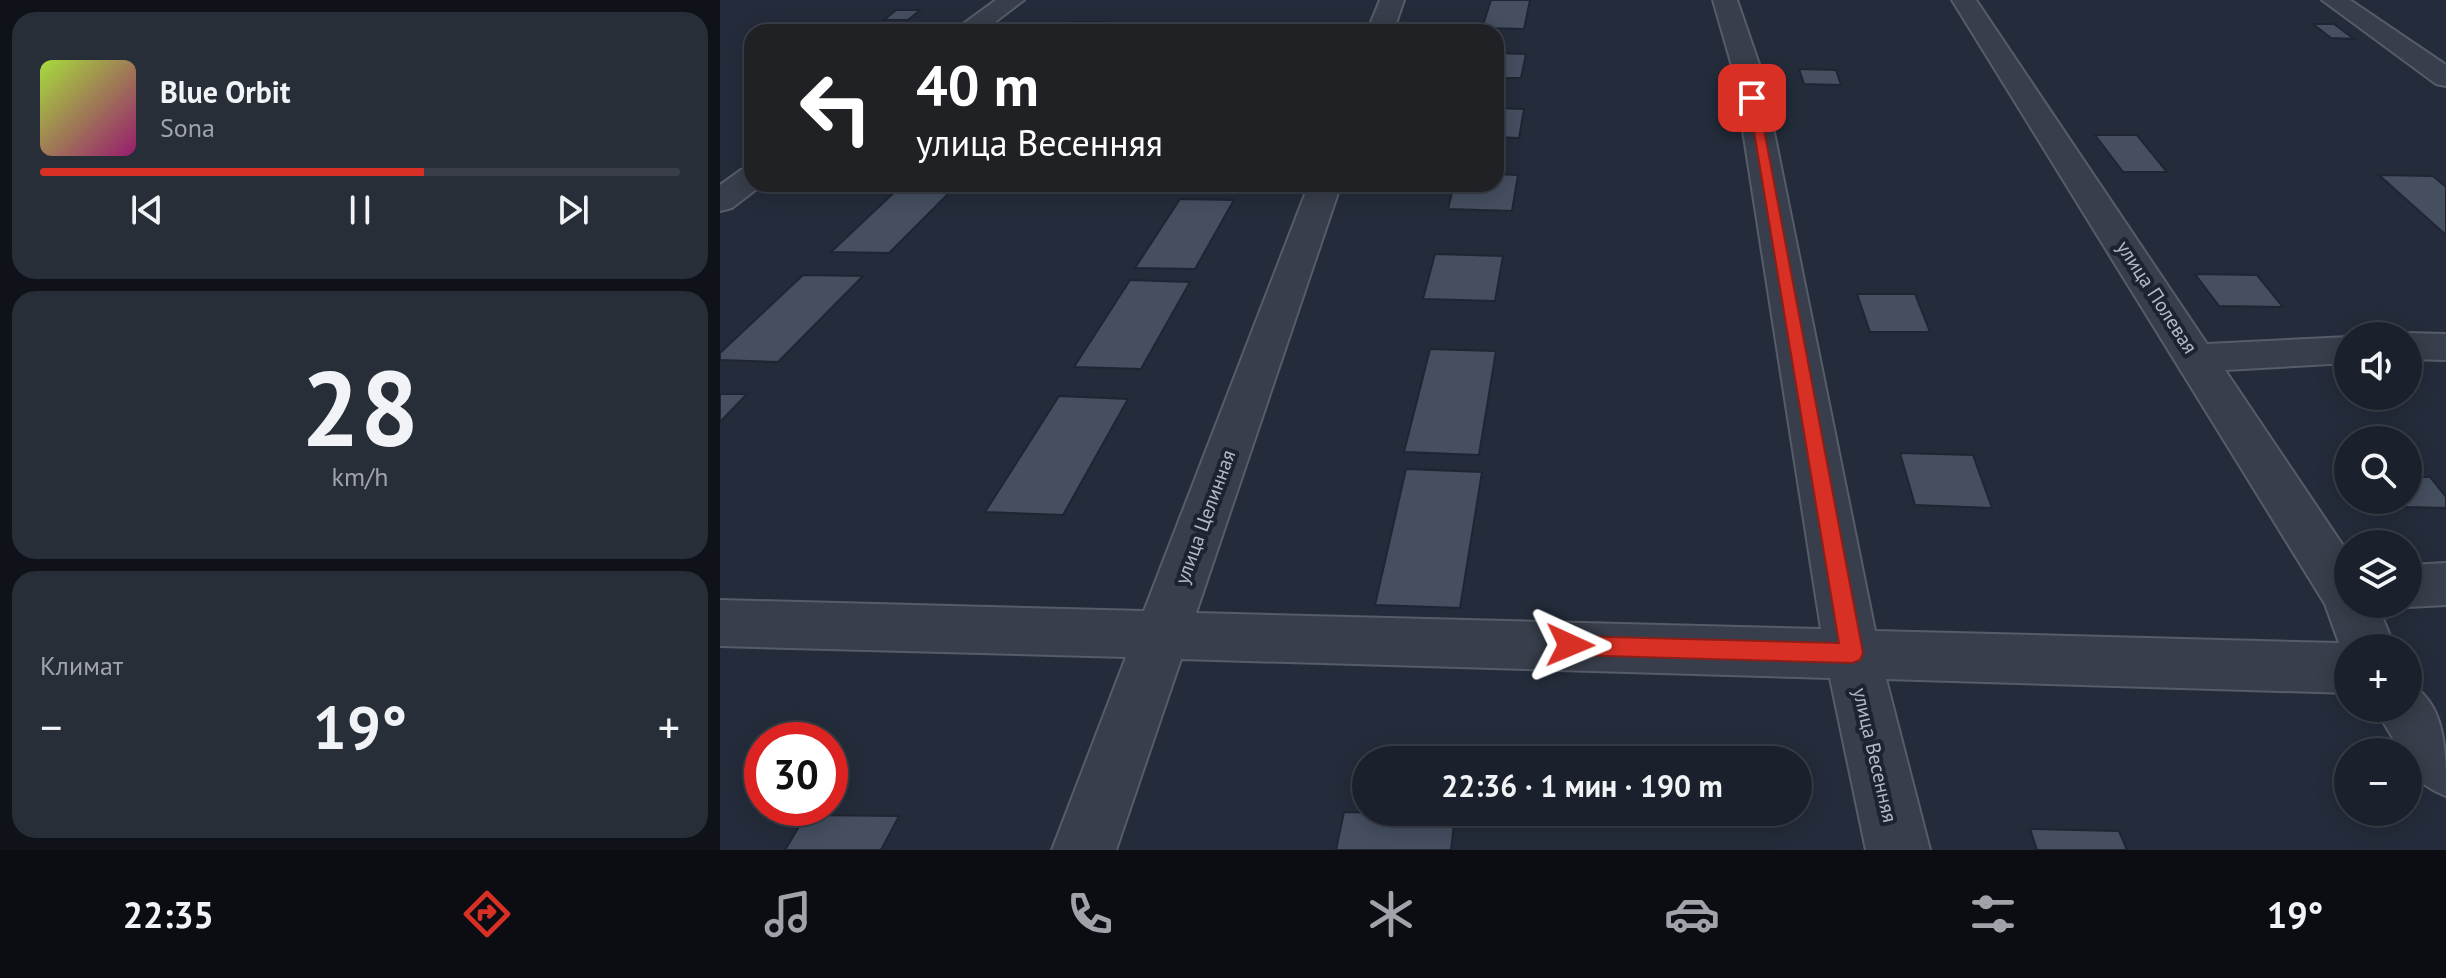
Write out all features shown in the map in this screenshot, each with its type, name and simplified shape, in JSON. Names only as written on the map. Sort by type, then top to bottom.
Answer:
[{"type":"street","points":[[977,24],[1012,0]]},
{"type":"street","points":[[1383,24],[1392,0]]},
{"type":"street","name":"улица Весенняя","points":[[1725,0],[1748,73],[1852,653],[1898,850]]},
{"type":"street","name":"улица Полевая","points":[[1964,0],[2334,573]]},
{"type":"street","points":[[2334,0],[2446,78]]},
{"type":"street","points":[[720,201],[744,183]]},
{"type":"street","name":"улица Целинная","points":[[1084,850],[1322,192]]},
{"type":"street","points":[[2422,346],[2446,347]]},
{"type":"street","points":[[2197,358],[2334,351]]},
{"type":"street","points":[[2422,585],[2446,584]]},
{"type":"street","points":[[720,623],[2334,668]]},
{"type":"street","points":[[2414,722],[2446,767]]},
{"type":"building","points":[[1491,0],[1530,0],[1524,29],[1504,29],[1504,24],[1483,24]]},
{"type":"building","points":[[896,10],[920,10],[908,20],[884,20]]},
{"type":"building","points":[[1068,22],[1109,22],[1107,24],[1066,24]]},
{"type":"building","points":[[2313,24],[2334,24],[2354,39],[2331,38]]},
{"type":"building","points":[[1504,53],[1526,54],[1521,78],[1504,78]]},
{"type":"building","points":[[1799,69],[1836,70],[1841,85],[1804,84]]},
{"type":"building","points":[[1504,108],[1524,109],[1519,138],[1504,137]]},
{"type":"building","points":[[2095,135],[2137,135],[2167,172],[2123,172]]},
{"type":"building","points":[[1504,174],[1518,175],[1512,211],[1448,209],[1452,192],[1504,192]]},
{"type":"building","points":[[2379,175],[2433,176],[2446,187],[2446,235]]},
{"type":"building","points":[[895,192],[950,192],[889,253],[831,252]]},
{"type":"building","points":[[1180,199],[1234,200],[1195,269],[1135,268]]},
{"type":"building","points":[[1435,254],[1503,256],[1495,301],[1423,299]]},
{"type":"building","points":[[2195,274],[2257,275],[2283,307],[2219,306]]},
{"type":"building","points":[[803,275],[863,276],[778,362],[720,360],[720,353]]},
{"type":"building","points":[[1130,280],[1190,282],[1141,369],[1074,367]]},
{"type":"building","points":[[1857,294],[1915,294],[1930,332],[1870,332]]},
{"type":"building","points":[[1430,349],[1496,351],[1479,455],[1404,452]]},
{"type":"building","points":[[720,394],[747,394],[720,422]]},
{"type":"building","points":[[1059,396],[1128,399],[1063,515],[985,512]]},
{"type":"building","points":[[1900,453],[1973,455],[1992,508],[1915,505]]},
{"type":"building","points":[[1406,469],[1482,472],[1460,608],[1375,605]]},
{"type":"building","points":[[2422,477],[2430,477],[2446,497],[2446,508],[2422,507]]},
{"type":"building","points":[[1344,812],[1352,812],[1352,826],[1454,826],[1451,850],[1336,850]]},
{"type":"building","points":[[848,815],[899,816],[881,850],[785,850],[799,826],[848,826]]},
{"type":"building","points":[[2030,829],[2119,831],[2127,850],[2037,850]]},
{"type":"route","points":[[1570,645],[1852,653],[1752,98]]}]
